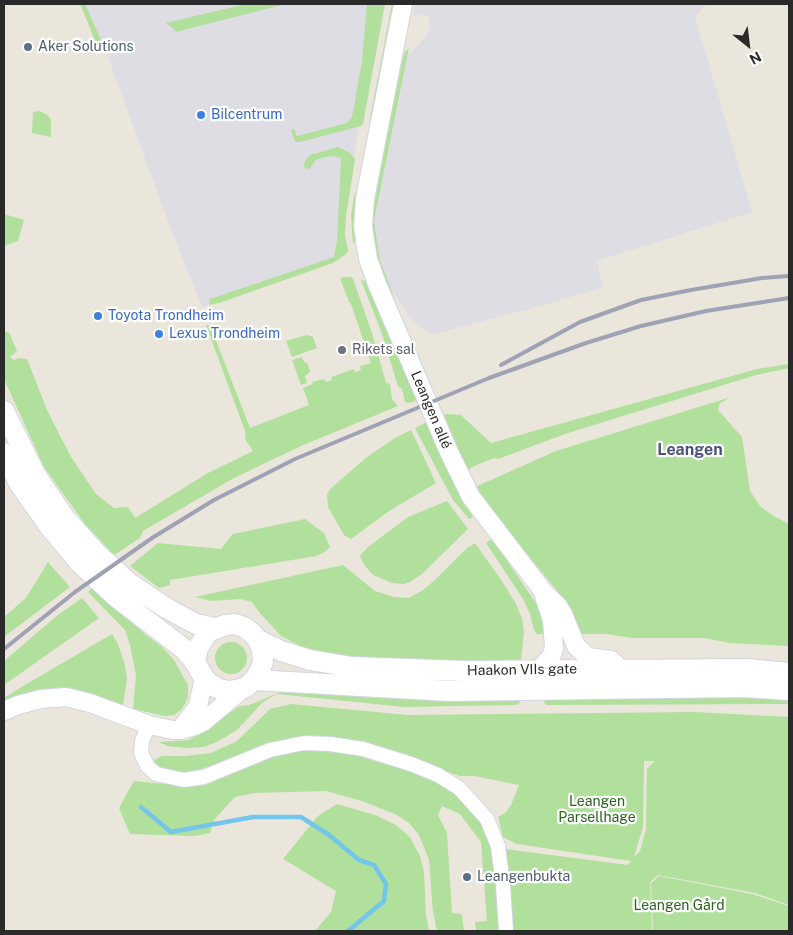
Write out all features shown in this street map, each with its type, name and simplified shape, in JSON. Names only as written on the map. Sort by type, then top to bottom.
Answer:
[{"type":"main road","points":[[4,410],[11,428],[36,476],[64,517],[96,553],[129,583],[166,608],[196,624],[216,628]]},
{"type":"main road","points":[[4,453],[19,483],[49,526],[81,564],[115,596],[184,649],[210,684],[228,691],[237,690],[250,683],[260,671],[263,661],[262,650],[258,640],[244,627],[235,624],[225,624],[208,632],[198,648],[200,670]]},
{"type":"main road","name":"Haakon VIIs gate","points":[[258,640],[281,651],[310,660],[352,668],[465,671],[747,669],[789,673]]},
{"type":"main road","name":"Haakon VIIs gate","points":[[250,683],[448,691],[744,687],[789,690]]},
{"type":"street","name":"Leangen allé","points":[[403,4],[365,199],[363,227],[368,259],[376,284],[448,452],[471,497],[543,591],[558,606],[576,646],[588,657],[611,660],[622,670]]},
{"type":"street","name":"Leangen allé","points":[[540,670],[552,655],[554,647],[552,620],[543,591]]},
{"type":"street","points":[[180,730],[198,706],[201,698],[200,670]]},
{"type":"street","points":[[4,711],[18,705],[42,699],[66,697],[90,703],[149,725],[180,730],[203,722],[250,683]]},
{"type":"street","points":[[149,725],[142,741],[141,753],[148,767],[156,774],[184,780],[204,776],[270,750],[304,743],[330,744],[363,749],[411,764],[438,775],[459,788],[487,819],[498,846],[506,931]]},
{"type":"shaded area","points":[[85,4],[378,4],[341,241],[345,256],[202,307],[172,232],[105,49]]},
{"type":"shaded area","points":[[415,4],[704,4],[705,6],[695,16],[752,212],[597,261],[603,287],[431,335],[411,319],[390,287],[380,260],[374,221],[408,55],[426,37],[430,26],[428,15],[413,15]]},
{"type":"green space","points":[[80,4],[85,4],[105,49],[99,52],[90,28]]},
{"type":"green space","points":[[246,4],[286,4],[176,32],[166,23]]},
{"type":"green space","points":[[367,4],[385,4],[363,124],[295,142],[291,130],[294,129],[297,136],[347,123],[352,117],[362,61]]},
{"type":"green space","points":[[392,4],[398,4],[375,113],[370,118]]},
{"type":"green space","points":[[409,48],[374,221],[380,260],[393,294],[389,297],[374,251],[372,222],[380,166],[404,53]]},
{"type":"green space","points":[[39,111],[48,115],[51,120],[51,137],[32,133],[33,112]]},
{"type":"green space","points":[[338,147],[350,153],[355,159],[346,216],[345,235],[348,251],[346,254],[333,263],[209,305],[210,297],[213,298],[334,257],[337,240],[341,158],[332,156],[321,158],[316,160],[307,169],[304,165],[310,155]]},
{"type":"green space","points":[[355,191],[356,241],[353,244],[351,215]]},
{"type":"green space","points":[[4,214],[24,220],[18,241],[4,246]]},
{"type":"green space","points":[[340,278],[353,279],[372,333],[386,383],[390,384],[392,399],[398,406],[301,446],[234,478],[143,531],[140,538],[114,555],[85,524],[44,467],[4,379],[4,332],[9,332],[17,351],[10,357],[14,360],[19,358],[27,359],[47,410],[71,457],[96,494],[114,508],[128,507],[135,518],[208,473],[253,451],[245,439],[246,434],[206,325],[210,325],[250,428],[309,405],[303,388],[313,384],[312,382],[324,379],[326,382],[332,380],[331,377],[354,369],[355,372],[361,370],[360,366],[371,363]]},
{"type":"green space","points":[[361,280],[369,281],[419,399],[410,403],[405,402],[402,389],[398,386],[381,331]]},
{"type":"green space","points":[[307,335],[313,337],[317,348],[292,357],[286,341]]},
{"type":"green space","points":[[302,357],[304,362],[308,364],[310,372],[305,376],[307,383],[301,385],[292,360]]},
{"type":"green space","points":[[789,364],[789,368],[756,375],[568,433],[498,459],[494,458],[472,467],[468,471],[439,417],[447,414],[461,415],[491,443],[757,369]]},
{"type":"green space","points":[[731,397],[720,403],[718,410],[742,437],[750,491],[760,506],[789,524],[789,646],[730,643],[704,638],[632,638],[606,634],[581,634],[565,600],[492,512],[475,487],[556,451]]},
{"type":"green space","points":[[427,422],[452,478],[472,513],[472,518],[469,519],[453,500],[415,428]]},
{"type":"green space","points":[[411,430],[436,483],[389,511],[351,539],[344,535],[328,507],[327,495],[330,489],[367,457],[395,438]]},
{"type":"green space","points":[[447,501],[468,529],[422,574],[410,582],[404,584],[392,583],[373,575],[365,566],[360,556],[368,547],[408,517]]},
{"type":"green space","points":[[305,519],[324,533],[330,547],[325,552],[316,556],[170,580],[170,585],[159,588],[130,566],[158,543],[221,549],[233,534]]},
{"type":"green space","points":[[492,539],[540,609],[546,621],[545,634],[537,634],[534,630],[530,614],[523,599],[486,543]]},
{"type":"green space","points":[[475,543],[502,581],[522,618],[524,632],[521,661],[462,662],[351,658],[323,653],[302,647],[281,636],[252,602],[240,599],[211,601],[195,597],[343,565],[375,591],[394,597],[409,598],[435,580],[467,548]]},
{"type":"green space","points":[[48,562],[70,587],[4,637],[4,617],[26,598]]},
{"type":"green space","points":[[92,588],[161,646],[174,660],[188,685],[188,698],[182,709],[174,715],[165,716],[133,709],[136,675],[125,630],[88,592]]},
{"type":"green space","points":[[82,598],[99,618],[4,685],[4,661],[58,615]]},
{"type":"green space","points":[[112,634],[118,644],[125,665],[127,679],[123,705],[78,691],[4,703],[4,698],[18,689]]},
{"type":"green space","points":[[231,642],[243,646],[247,658],[243,670],[231,674],[219,670],[215,658],[219,646]]},
{"type":"green space","points":[[304,690],[363,697],[520,701],[519,704],[515,705],[404,707],[277,694],[263,702],[237,730],[217,742],[203,747],[186,748],[167,746],[159,742],[189,740],[240,706],[249,705],[283,691]]},
{"type":"green space","points":[[724,696],[789,699],[789,704],[546,705],[544,702],[545,699]]},
{"type":"green space","name":"Leangen Parsellhage","points":[[291,704],[408,715],[694,712],[789,717],[789,905],[755,893],[658,875],[650,882],[652,931],[510,931],[505,849],[628,865],[631,861],[517,844],[503,837],[498,817],[506,812],[511,805],[519,785],[474,776],[459,776],[409,757],[314,737],[274,742],[222,763],[183,773],[170,771],[156,765],[154,760],[162,756],[211,753],[237,741],[270,709]],"holes":[[[644,761],[655,761],[647,769],[646,829],[640,851],[634,857],[643,827]]]},
{"type":"green space","points":[[305,749],[341,751],[387,763],[437,780],[459,796],[482,824],[492,850],[497,879],[500,931],[476,931],[475,922],[487,921],[481,842],[460,814],[442,806],[438,815],[447,833],[452,913],[462,914],[464,931],[437,931],[433,912],[429,860],[419,835],[409,823],[397,815],[362,801],[326,791],[255,793],[235,797],[214,820],[210,833],[195,836],[130,834],[119,808],[134,781],[176,785],[197,783],[274,754]]},
{"type":"green space","points":[[337,804],[375,815],[396,825],[410,837],[420,856],[424,872],[426,915],[429,931],[315,931],[331,912],[336,891],[283,859],[318,816]]},
{"type":"green space","name":"Leangen Gård","points":[[659,876],[752,894],[789,906],[789,931],[653,931],[651,883]]},
{"type":"waterway","points":[[141,807],[171,832],[253,817],[301,817],[329,835],[359,860],[374,865],[386,884],[384,901],[348,931]]},
{"type":"railway","points":[[501,365],[580,322],[641,300],[762,278],[789,276]]},
{"type":"railway","points":[[4,649],[75,592],[152,538],[214,500],[295,459],[489,378],[586,343],[641,326],[706,311],[789,298]]},
{"type":"place","name":"Aker Solutions","points":[[28,47]]},
{"type":"place","name":"Bilcentrum","points":[[201,115]]},
{"type":"place","name":"Toyota Trondheim","points":[[98,316]]},
{"type":"place","name":"Lexus Trondheim","points":[[159,334]]},
{"type":"place","name":"Rikets sal","points":[[342,350]]},
{"type":"place","name":"Leangenbukta","points":[[467,877]]},
{"type":"district","name":"Leangen","points":[[690,450]]}]
